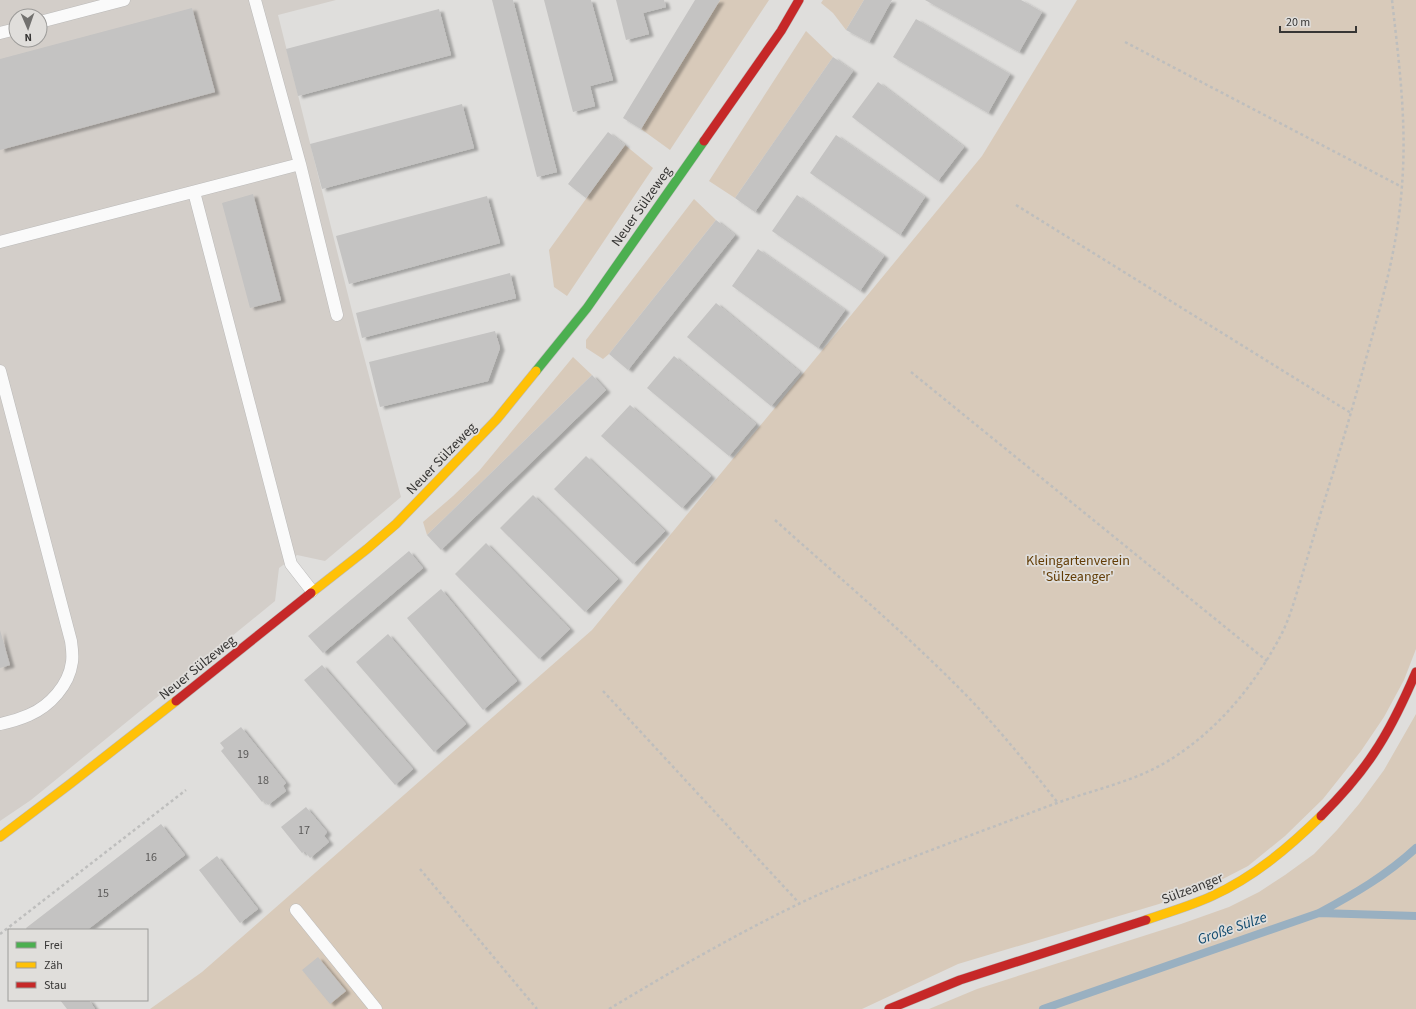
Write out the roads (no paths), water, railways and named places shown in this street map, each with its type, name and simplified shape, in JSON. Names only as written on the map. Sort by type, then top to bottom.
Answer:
[{"type":"street","name":"Neuer Sülzeweg","points":[[0,837],[141,730],[312,591],[378,541],[497,419],[587,308],[781,31],[799,0]]},
{"type":"street","name":"Sülzeanger","points":[[889,1009],[960,980],[1200,902],[1229,889],[1260,870],[1291,845],[1334,803],[1354,780],[1373,755],[1384,737],[1416,672]]},
{"type":"lane","points":[[48,20],[124,0]]},
{"type":"lane","points":[[255,0],[300,164],[337,315]]},
{"type":"lane","points":[[0,242],[300,164]]},
{"type":"lane","points":[[194,192],[291,564],[312,591]]},
{"type":"lane","points":[[0,370],[71,641],[72,662],[69,675],[59,692],[49,702],[30,715],[0,724]]},
{"type":"lane","points":[[296,910],[376,1009]]},
{"type":"waterway","name":"Große Sülze","points":[[1043,1009],[1319,913],[1370,884],[1394,867],[1416,848]]},
{"type":"waterway","points":[[1319,913],[1416,916]]},
{"type":"park label","name":"Kleingartenverein 'Sülzeanger'","points":[[1078,568]]}]
